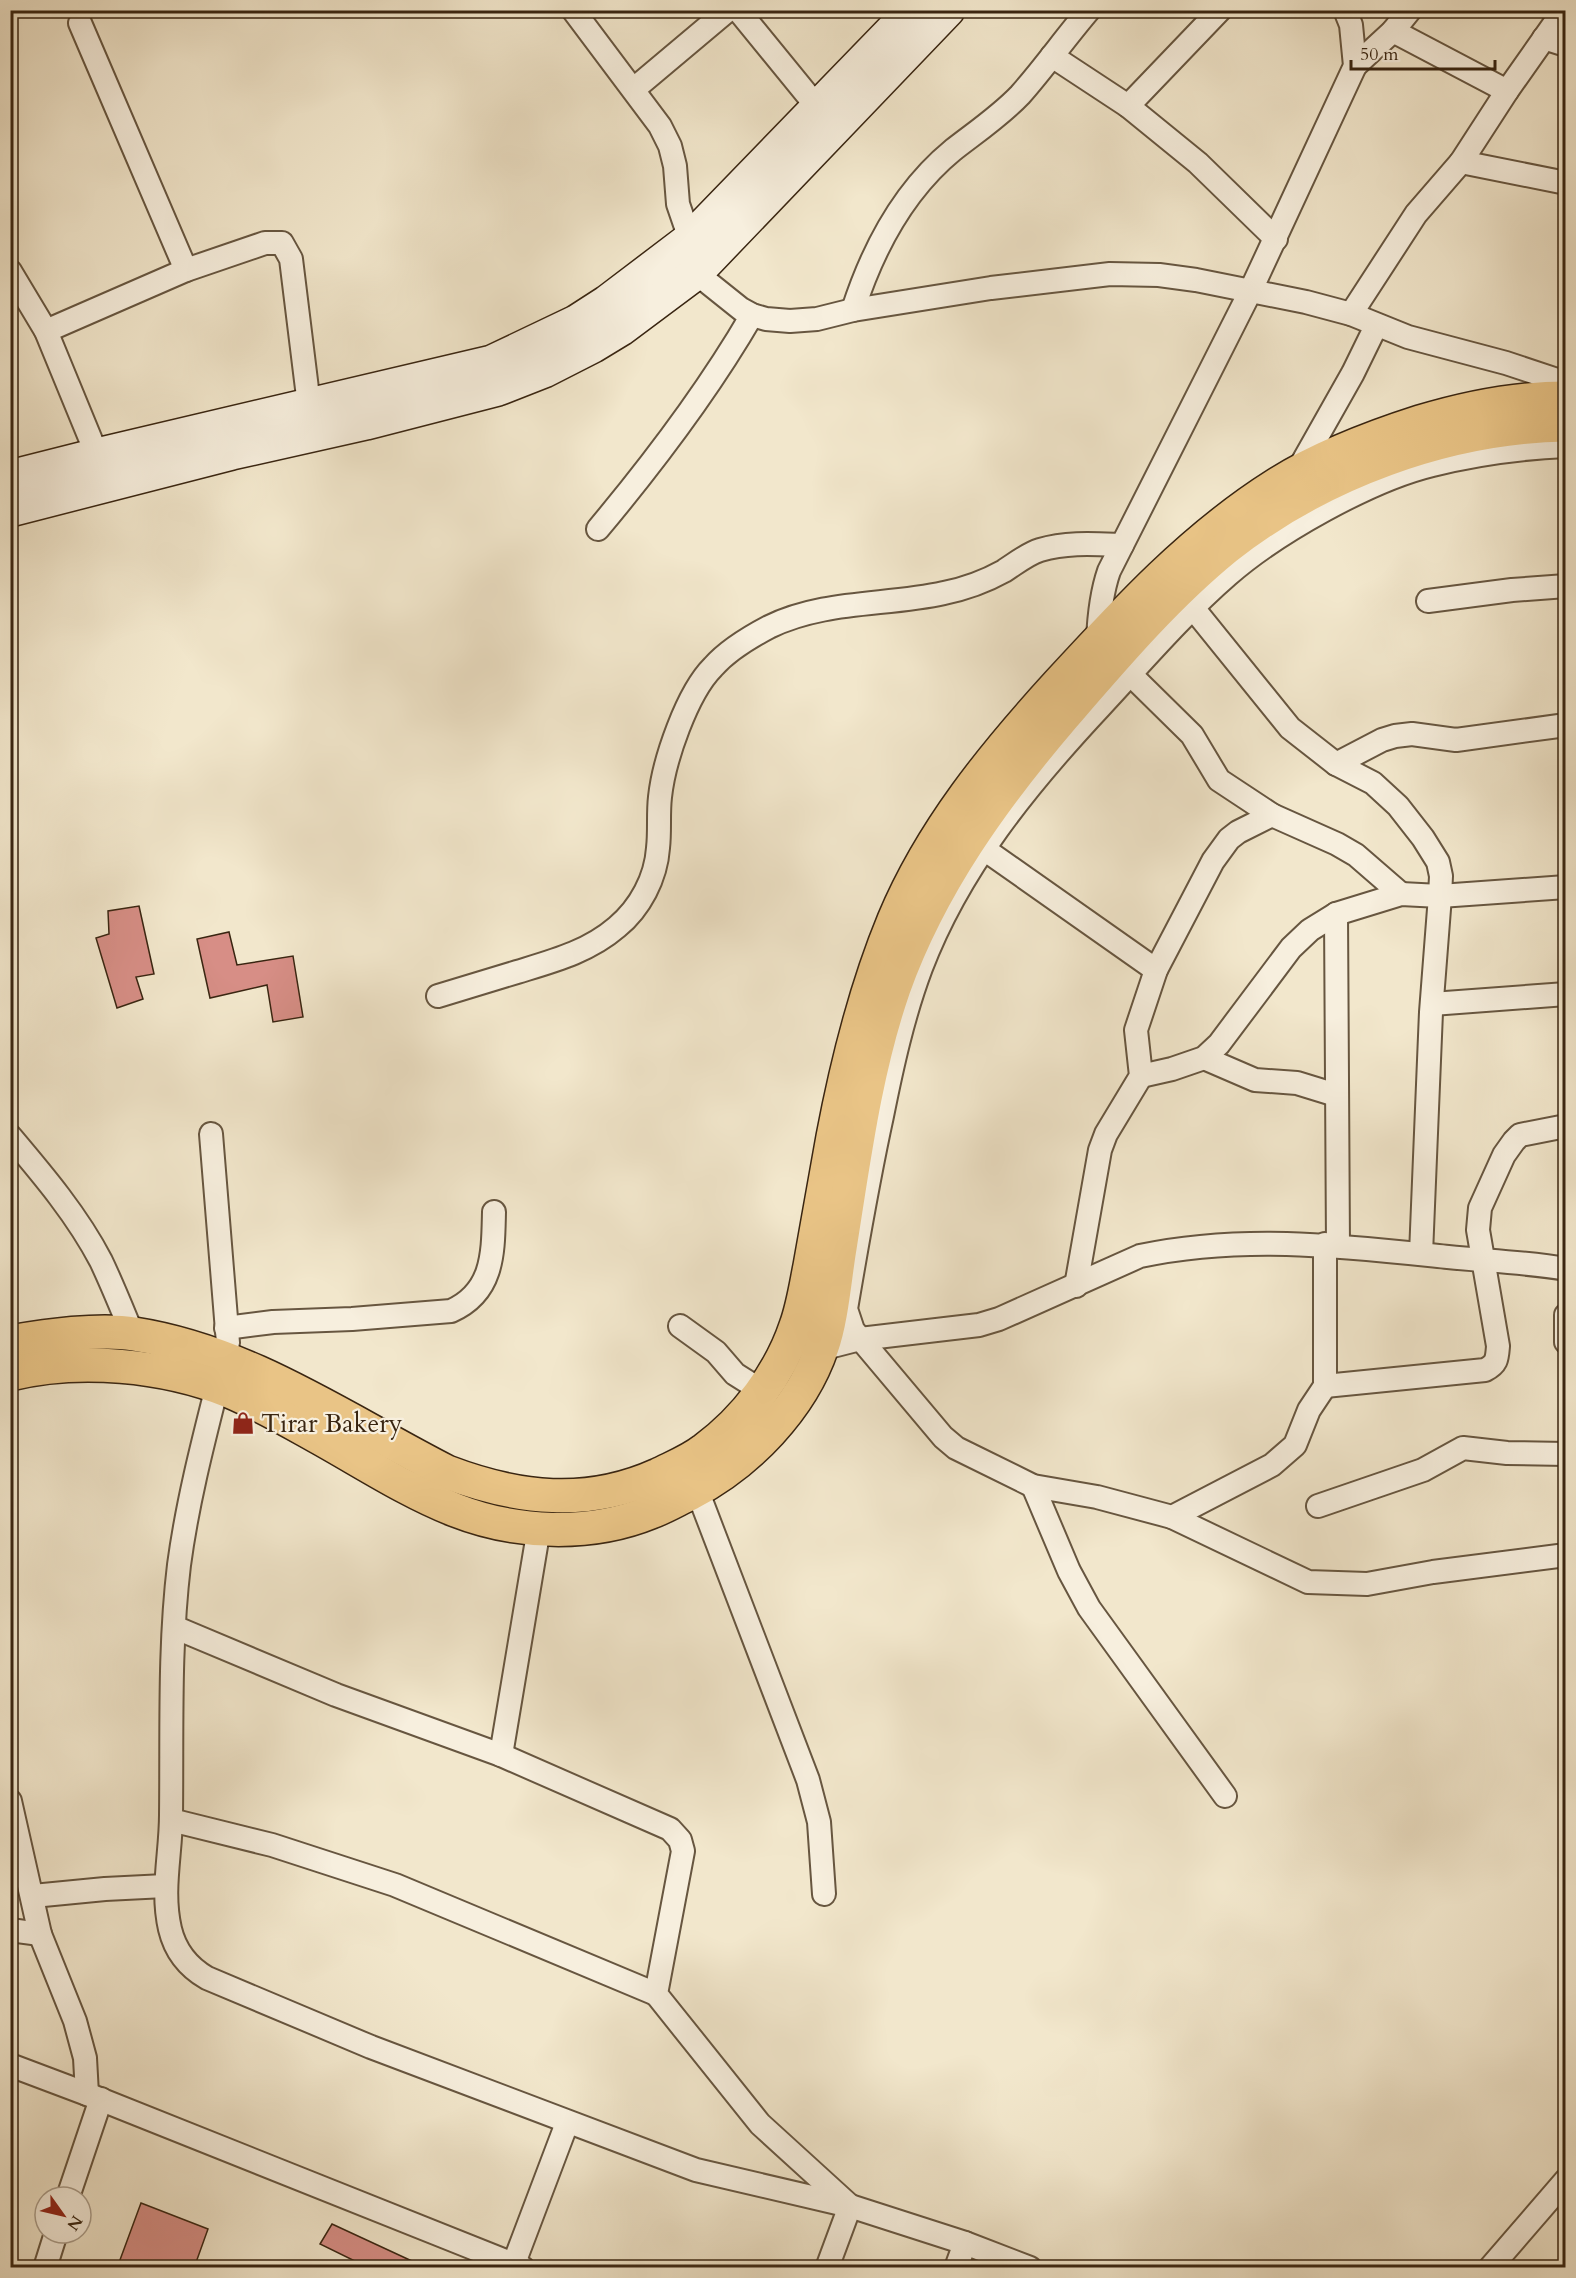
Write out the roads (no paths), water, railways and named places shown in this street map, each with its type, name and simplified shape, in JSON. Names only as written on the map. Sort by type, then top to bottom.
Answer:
[{"type":"main road","points":[[10,510],[232,453],[366,423],[495,376],[607,302],[690,238],[912,10]]},
{"type":"main road","points":[[10,477],[309,405],[495,376],[544,371],[621,329],[696,273],[948,10]]},
{"type":"main road","points":[[1114,657],[1162,574],[1208,535],[1278,483],[1377,436],[1452,413],[1524,401],[1566,398]]},
{"type":"main road","points":[[10,1342],[99,1333],[132,1333],[224,1358],[296,1388],[447,1472],[473,1482],[535,1496],[586,1495],[616,1490],[682,1464],[705,1450],[731,1427],[757,1398],[778,1365],[797,1324],[846,1073],[872,980],[896,916],[930,852],[995,758],[1040,724],[1114,657],[1223,551],[1256,526],[1321,488],[1388,459],[1454,440],[1540,426],[1566,425]]},
{"type":"main road","points":[[224,1358],[264,1407],[403,1485],[456,1510],[506,1525],[568,1529],[621,1521],[651,1513],[697,1490],[748,1452],[779,1422],[795,1400],[823,1345],[867,1083],[895,987],[922,923],[953,863],[993,805],[1040,724]]},
{"type":"main road","points":[[99,1333],[101,1367]]},
{"type":"main road","points":[[10,1374],[30,1369],[66,1366],[131,1367],[168,1373],[224,1358]]},
{"type":"main road","points":[[757,1398],[779,1422]]},
{"type":"street","points":[[573,10],[660,126],[670,146],[675,166],[678,204],[690,238]]},
{"type":"street","points":[[634,89],[728,10]]},
{"type":"street","points":[[738,10],[818,108]]},
{"type":"street","points":[[853,310],[873,255],[902,205],[916,186],[947,155],[1020,95],[1089,10]]},
{"type":"street","points":[[1128,106],[1220,10]]},
{"type":"street","points":[[1345,10],[1351,25],[1355,66]]},
{"type":"street","points":[[1401,894],[1356,855],[1272,815],[1219,780],[1192,735],[1114,657],[1102,591],[1109,571],[1250,292],[1355,66],[1393,31],[1410,10]]},
{"type":"street","points":[[1351,314],[1416,214],[1461,162],[1564,10]]},
{"type":"street","points":[[80,23],[186,270]]},
{"type":"street","points":[[1393,31],[1508,91]]},
{"type":"street","points":[[1544,38],[1566,45]]},
{"type":"street","points":[[1052,56],[1128,106],[1198,164],[1275,238]]},
{"type":"street","points":[[1461,162],[1566,183]]},
{"type":"street","points":[[46,331],[186,270],[266,243],[282,243],[291,258],[309,405]]},
{"type":"street","points":[[10,271],[46,331],[97,455]]},
{"type":"street","points":[[696,273],[741,309],[752,315],[766,319],[799,320],[816,319],[853,310],[991,288],[1110,274],[1160,275],[1306,302],[1351,314],[1408,337],[1506,363],[1566,383]]},
{"type":"street","points":[[597,529],[637,482],[726,360],[752,315]]},
{"type":"street","points":[[1296,474],[1353,373],[1376,326]]},
{"type":"street","points":[[1566,446],[1534,448],[1430,465],[1384,482],[1308,520],[1262,549],[1192,608],[1114,657],[1037,776],[984,849],[945,916],[922,966],[905,1016],[875,1148],[846,1309],[848,1321],[860,1339],[942,1437],[956,1448],[1033,1486],[1096,1497],[1172,1517],[1308,1582],[1367,1584],[1433,1572],[1566,1555]]},
{"type":"street","points":[[438,996],[564,958],[596,943],[618,927],[635,908],[645,894],[655,869],[660,795],[667,761],[683,716],[712,667],[738,646],[767,628],[794,616],[829,608],[953,591],[1001,573],[1038,551],[1082,543],[1122,545]]},
{"type":"street","points":[[1428,601],[1512,590],[1566,586]]},
{"type":"street","points":[[1192,608],[1290,728],[1336,764],[1373,783],[1398,806],[1438,862],[1441,876],[1432,1004],[1421,1254]]},
{"type":"street","points":[[1336,764],[1382,740],[1395,736],[1412,734],[1456,740],[1566,725]]},
{"type":"street","points":[[1076,1286],[1100,1150],[1106,1134],[1141,1076],[1136,1030],[1156,970],[1213,861],[1239,832],[1272,815]]},
{"type":"street","points":[[984,849],[1156,970]]},
{"type":"street","points":[[1141,1076],[1204,1058],[1219,1044],[1291,948],[1310,930],[1336,914],[1401,894],[1440,896],[1566,887]]},
{"type":"street","points":[[1172,1517],[1282,1458],[1295,1445],[1309,1410],[1325,1386],[1336,1095],[1336,914]]},
{"type":"street","points":[[1432,1004],[1566,994]]},
{"type":"street","points":[[1204,1058],[1255,1080],[1297,1083],[1336,1095]]},
{"type":"street","points":[[1325,1386],[1485,1370],[1493,1365],[1497,1360],[1498,1346],[1483,1261],[1479,1230],[1480,1208],[1504,1155],[1520,1135],[1566,1126]]},
{"type":"street","points":[[211,1134],[224,1358],[189,1505],[179,1566],[174,1627],[171,1820],[165,1886],[174,1943],[194,1971],[370,2047],[696,2170],[850,2205],[965,2243],[1030,2268]]},
{"type":"street","points":[[10,1136],[39,1170],[82,1229],[100,1261],[132,1333]]},
{"type":"street","points":[[224,1358],[273,1322],[352,1319],[451,1311],[464,1305],[481,1288],[494,1254],[494,1212]]},
{"type":"street","points":[[823,1345],[979,1325],[999,1319],[1140,1256],[1241,1242],[1331,1245],[1566,1269]]},
{"type":"street","points":[[823,1345],[846,1309]]},
{"type":"street","points":[[1566,1315],[1566,1342]]},
{"type":"street","points":[[680,1326],[716,1352],[757,1398]]},
{"type":"street","points":[[1318,1506],[1423,1470],[1463,1448],[1507,1453],[1566,1454]]},
{"type":"street","points":[[1033,1486],[1069,1570],[1089,1608],[1225,1796]]},
{"type":"street","points":[[697,1490],[808,1780],[819,1822],[824,1894]]},
{"type":"street","points":[[501,1755],[539,1528]]},
{"type":"street","points":[[174,1627],[336,1695],[501,1755],[670,1829],[680,1840],[683,1851],[656,1994]]},
{"type":"street","points":[[10,1801],[40,1935],[77,2030],[94,2096],[71,2185]]},
{"type":"street","points":[[171,1820],[272,1845],[395,1885],[656,1994],[760,2124],[850,2205]]},
{"type":"street","points":[[33,1896],[165,1886]]},
{"type":"street","points":[[10,1930],[40,1935]]},
{"type":"street","points":[[10,2065],[94,2096],[518,2265],[567,2123]]},
{"type":"street","points":[[1490,2268],[1566,2180]]},
{"type":"street","points":[[827,2268],[850,2205]]},
{"type":"street","points":[[956,2268],[965,2243]]},
{"type":"street","points":[[45,2268],[52,2245]]},
{"type":"place","name":"Tirar Bakery","points":[[243,1423]]}]
